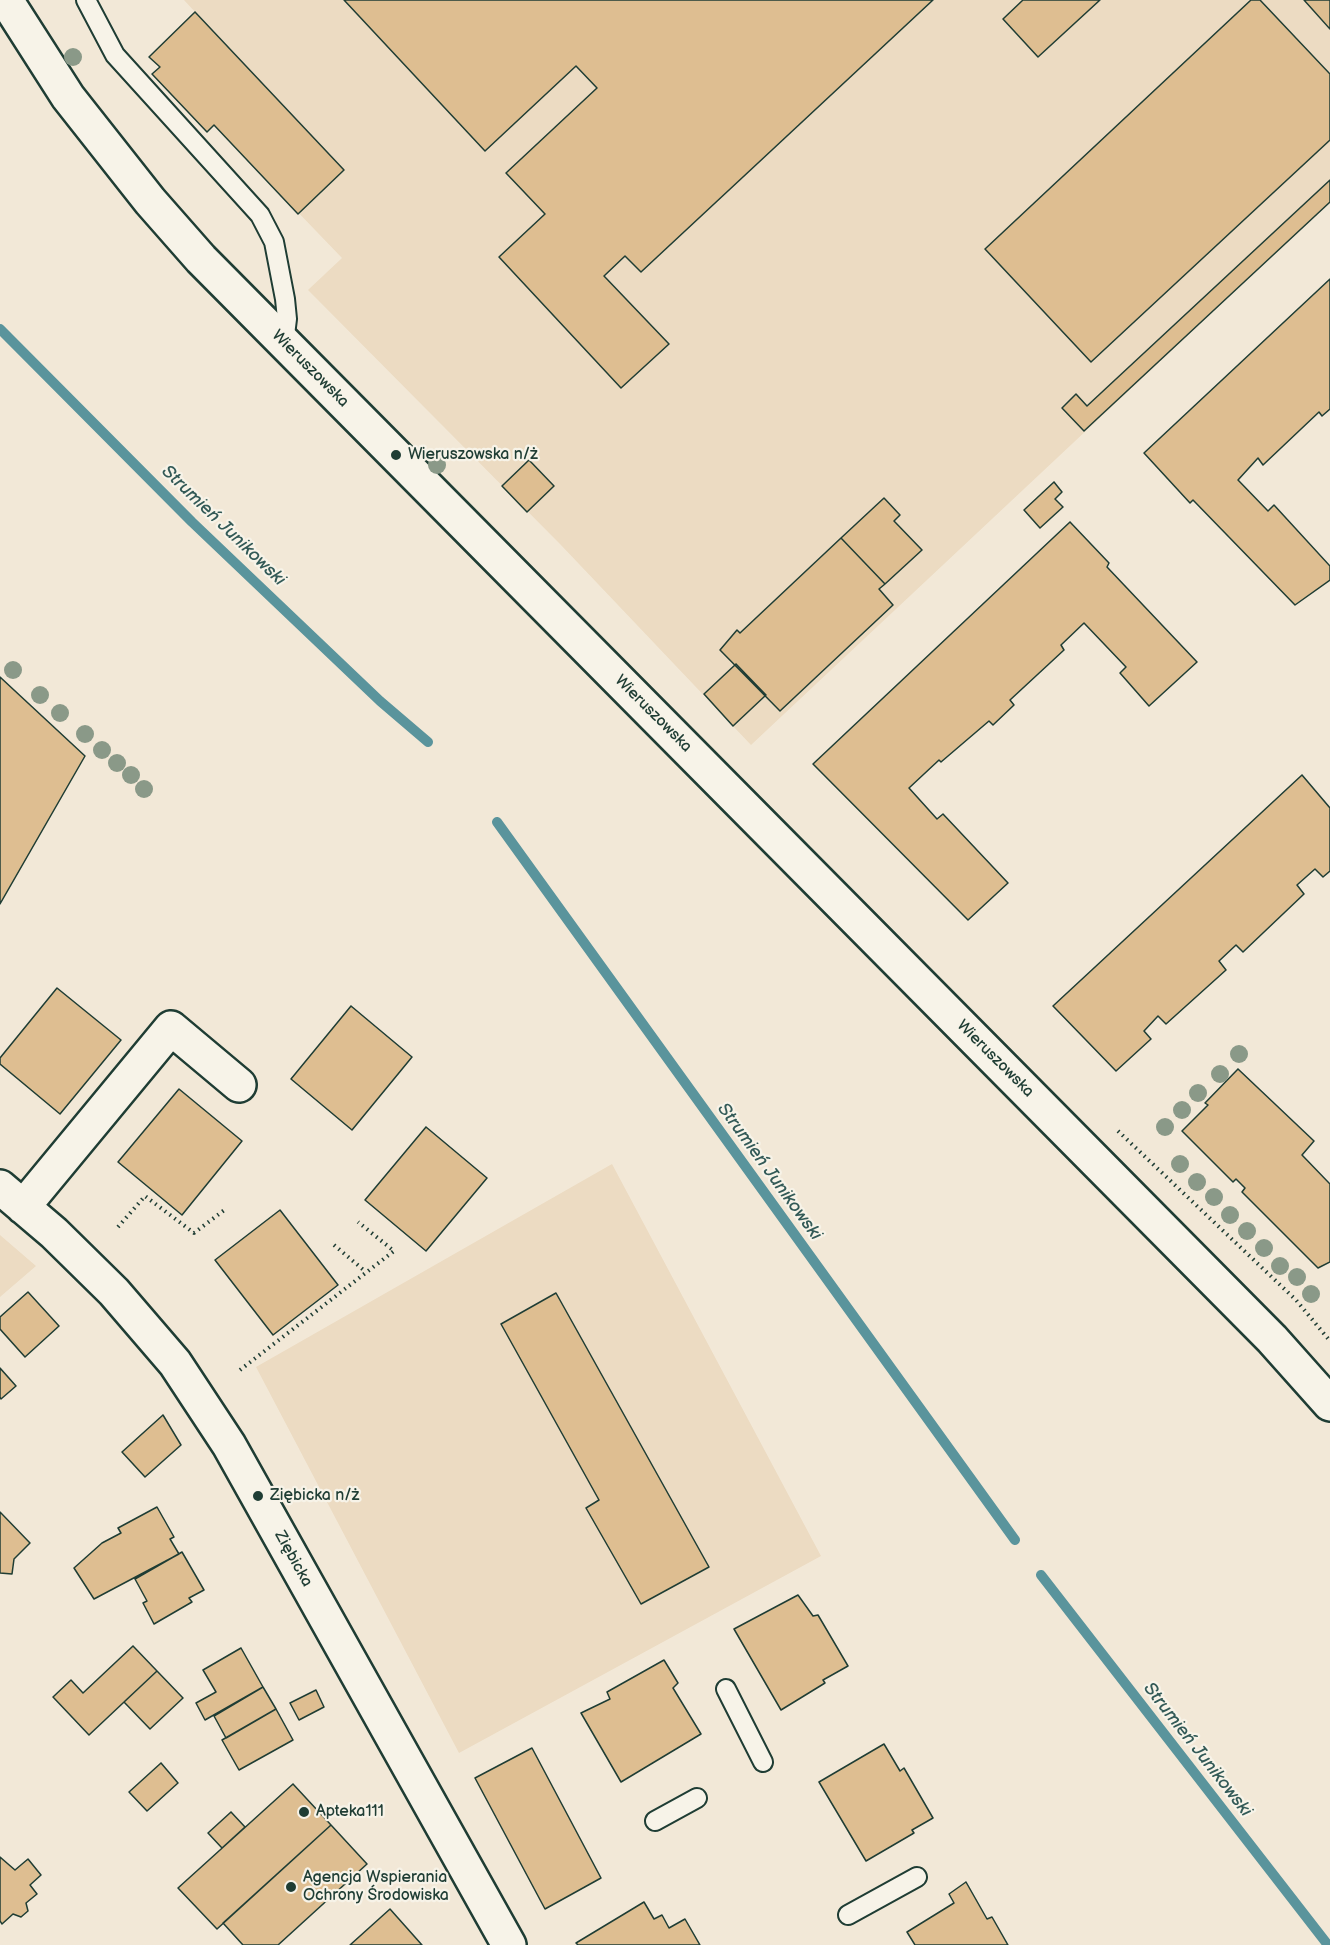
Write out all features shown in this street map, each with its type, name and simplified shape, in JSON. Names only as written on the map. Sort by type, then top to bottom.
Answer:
[{"type":"street","name":"Wieruszowska","points":[[6,0],[68,97],[150,201],[201,259],[1272,1339],[1330,1404]]},
{"type":"street","points":[[11,1197],[171,1028],[239,1085]]},
{"type":"street","name":"Ziębicka","points":[[11,1197],[114,1292],[175,1363],[229,1445],[509,1945]]},
{"type":"lane","points":[[86,0],[115,55],[260,215],[274,242],[287,319],[284,343]]},
{"type":"lane","points":[[726,1689],[763,1762]]},
{"type":"lane","points":[[654,1821],[697,1798]]},
{"type":"lane","points":[[848,1915],[917,1877]]},
{"type":"path","points":[[1118,1131],[1296,1300],[1330,1341]]},
{"type":"path","points":[[118,1227],[145,1196],[194,1233],[227,1208]]},
{"type":"path","points":[[240,1370],[394,1251],[358,1222]]},
{"type":"path","points":[[334,1245],[366,1272]]},
{"type":"shaded area","points":[[184,0],[1330,0],[1330,202],[751,745],[560,544],[308,290],[342,258],[214,125],[206,132],[152,74],[159,67],[149,57],[195,12]]},
{"type":"shaded area","points":[[612,1164],[821,1556],[459,1753],[256,1367]]},
{"type":"shaded area","points":[[0,1235],[36,1266],[0,1297]]},
{"type":"building","points":[[344,0],[933,0],[641,272],[625,256],[604,276],[669,344],[621,388],[499,257],[545,214],[506,173],[597,88],[576,66],[485,151]]},
{"type":"building","points":[[1023,0],[1100,0],[1038,57],[1003,19]]},
{"type":"building","points":[[1251,0],[1260,0],[1330,74],[1330,140],[1091,362],[985,249]]},
{"type":"building","points":[[1304,0],[1330,0],[1330,29]]},
{"type":"building","points":[[195,12],[344,170],[298,214],[214,125],[207,132],[152,74],[160,67],[149,57]]},
{"type":"building","points":[[1330,180],[1330,202],[1084,431],[1062,408],[1076,394],[1087,406]]},
{"type":"building","points":[[1330,279],[1330,409],[1322,416],[1319,412],[1263,465],[1258,458],[1238,480],[1268,511],[1274,505],[1330,566],[1330,580],[1295,605],[1193,500],[1190,503],[1144,453]]},
{"type":"building","points":[[529,460],[554,486],[527,512],[502,486]]},
{"type":"building","points":[[1054,482],[1062,492],[1055,499],[1063,507],[1040,528],[1024,510]]},
{"type":"building","points":[[884,498],[900,515],[894,521],[922,550],[885,584],[841,538]]},
{"type":"building","points":[[1070,522],[1109,563],[1107,567],[1197,662],[1149,706],[1120,673],[1126,667],[1084,623],[1061,645],[1064,650],[1010,700],[1014,705],[993,725],[989,721],[941,762],[939,760],[909,788],[937,819],[943,814],[1008,883],[968,920],[813,764]]},
{"type":"building","points":[[841,538],[885,584],[879,589],[893,605],[780,711],[720,650],[737,630],[740,633]]},
{"type":"building","points":[[736,664],[766,695],[733,726],[704,694]]},
{"type":"building","points":[[0,677],[85,756],[0,904]]},
{"type":"building","points":[[1302,775],[1330,808],[1330,871],[1323,877],[1315,869],[1297,885],[1304,894],[1243,952],[1236,945],[1219,961],[1226,970],[1166,1024],[1158,1016],[1144,1031],[1151,1039],[1116,1071],[1053,1006]]},
{"type":"building","points":[[57,988],[121,1040],[60,1114],[0,1064],[0,1058]]},
{"type":"building","points":[[351,1006],[412,1057],[352,1130],[291,1079]]},
{"type":"building","points":[[1238,1069],[1314,1141],[1302,1155],[1330,1184],[1330,1262],[1318,1268],[1242,1192],[1245,1188],[1236,1179],[1233,1182],[1182,1131],[1208,1105],[1205,1103]]},
{"type":"building","points":[[179,1089],[242,1141],[182,1215],[118,1162]]},
{"type":"building","points":[[426,1127],[487,1178],[426,1251],[365,1200]]},
{"type":"building","points":[[280,1210],[338,1285],[273,1335],[215,1260]]},
{"type":"building","points":[[28,1292],[59,1326],[25,1357],[0,1329],[0,1317]]},
{"type":"building","points":[[556,1293],[709,1567],[641,1604],[586,1508],[599,1500],[501,1324]]},
{"type":"building","points":[[0,1368],[16,1386],[1,1399],[0,1397]]},
{"type":"building","points":[[163,1415],[181,1445],[145,1477],[122,1452]]},
{"type":"building","points":[[157,1507],[174,1537],[170,1539],[179,1554],[94,1599],[74,1568],[102,1543],[121,1533],[118,1528]]},
{"type":"building","points":[[0,1512],[30,1543],[14,1559],[12,1574],[0,1573]]},
{"type":"building","points":[[182,1552],[204,1590],[189,1598],[192,1602],[154,1624],[143,1603],[147,1601],[135,1579]]},
{"type":"building","points":[[798,1595],[813,1616],[818,1615],[848,1666],[823,1680],[825,1683],[781,1710],[734,1629]]},
{"type":"building","points":[[133,1646],[157,1671],[89,1735],[53,1697],[71,1680],[83,1693]]},
{"type":"building","points":[[241,1648],[263,1687],[205,1720],[196,1703],[216,1692],[203,1670]]},
{"type":"building","points":[[664,1660],[678,1683],[673,1688],[701,1734],[621,1782],[581,1713],[610,1699],[607,1692]]},
{"type":"building","points":[[157,1671],[183,1698],[150,1729],[124,1702]]},
{"type":"building","points":[[263,1687],[276,1709],[226,1738],[214,1716]]},
{"type":"building","points":[[316,1690],[324,1707],[299,1720],[290,1703]]},
{"type":"building","points":[[276,1709],[293,1740],[239,1770],[222,1740]]},
{"type":"building","points":[[884,1744],[900,1771],[904,1768],[933,1818],[912,1830],[914,1833],[866,1861],[819,1782]]},
{"type":"building","points":[[532,1748],[601,1878],[545,1909],[475,1778]]},
{"type":"building","points":[[161,1763],[178,1783],[147,1811],[129,1792]]},
{"type":"building","points":[[293,1784],[331,1825],[217,1929],[178,1888]]},
{"type":"building","points":[[231,1812],[245,1827],[222,1848],[208,1833]]},
{"type":"building","points":[[331,1825],[367,1864],[278,1945],[243,1945],[223,1923]]},
{"type":"building","points":[[0,1857],[15,1870],[28,1859],[41,1875],[30,1885],[37,1894],[26,1903],[28,1911],[21,1917],[13,1914],[2,1924],[0,1921]]},
{"type":"building","points":[[966,1882],[987,1919],[992,1917],[1008,1945],[915,1945],[907,1932],[954,1903],[949,1894]]},
{"type":"building","points":[[644,1902],[654,1919],[662,1915],[669,1928],[685,1919],[700,1945],[578,1945],[576,1943]]},
{"type":"building","points":[[390,1909],[422,1945],[350,1945]]},
{"type":"waterway","name":"Strumień Junikowski","points":[[0,329],[192,522],[380,701],[428,742]]},
{"type":"waterway","name":"Strumień Junikowski","points":[[497,822],[1015,1540]]},
{"type":"waterway","name":"Strumień Junikowski","points":[[1041,1575],[1328,1945]]},
{"type":"place","name":"Wieruszowska n/ż","points":[[396,455]]},
{"type":"place","name":"Ziębicka n/ż","points":[[258,1496]]},
{"type":"place","name":"Apteka111","points":[[304,1812]]},
{"type":"place","name":"Agencja Wspierania Ochrony Środowiska","points":[[291,1887]]}]
